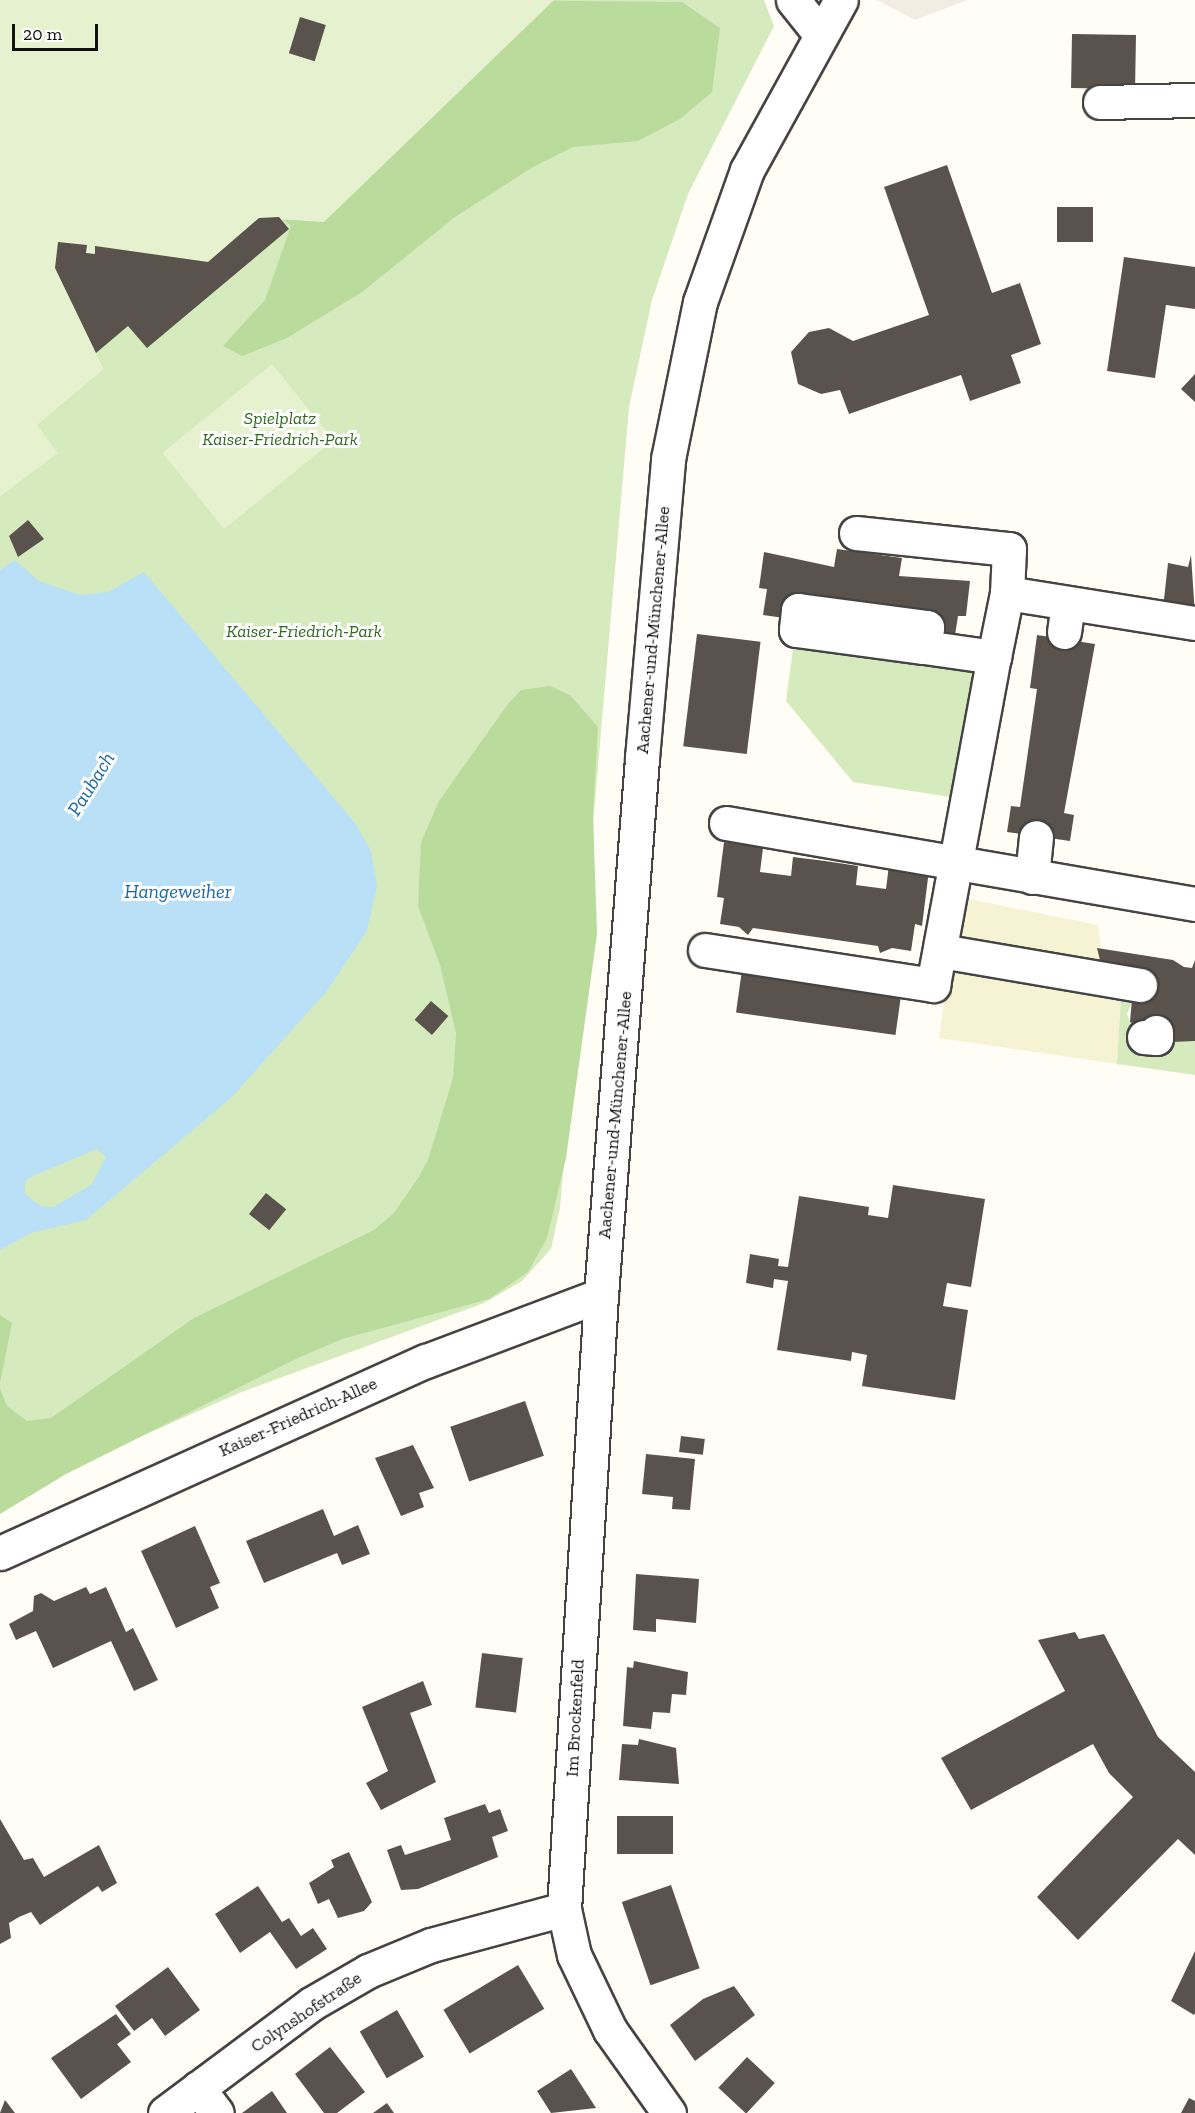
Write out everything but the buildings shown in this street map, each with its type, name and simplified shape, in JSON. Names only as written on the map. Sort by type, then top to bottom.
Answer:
[{"type":"street","points":[[793,0],[820,34]]},
{"type":"street","name":"Aachener-und-Münchener-Allee","points":[[601,1295],[668,459],[700,302],[731,211],[768,127],[841,0]]},
{"type":"street","points":[[1100,102],[1195,100]]},
{"type":"street","points":[[705,950],[933,985],[1007,593],[1009,549],[865,540]]},
{"type":"street","points":[[1007,593],[1066,617],[1195,623]]},
{"type":"street","points":[[924,648],[994,657]]},
{"type":"street","points":[[726,823],[1195,904]]},
{"type":"street","points":[[1032,877],[1036,837]]},
{"type":"street","points":[[940,951],[1131,992]]},
{"type":"street","name":"Kaiser-Friedrich-Allee","points":[[0,1553],[426,1360],[601,1295]]},
{"type":"street","name":"Im Brockenfeld","points":[[601,1295],[564,1909],[579,1969],[654,2108]]},
{"type":"street","name":"Colynshofstraße","points":[[165,2113],[208,2100],[312,2004],[368,1971],[442,1942],[564,1909]]},
{"type":"shaded area","points":[[877,0],[968,0],[915,20]]},
{"type":"shaded area","points":[[959,897],[1098,925],[1104,976],[1121,995],[1117,1064],[939,1038]]},
{"type":"green space","points":[[0,0],[554,0],[324,222],[259,218],[208,262],[96,246],[95,254],[86,253],[87,245],[58,242],[55,268],[103,369],[37,425],[58,453],[0,496]]},
{"type":"green space","points":[[489,0],[682,2],[720,28],[712,92],[680,119],[638,141],[573,147],[533,167],[455,217],[362,292],[287,338],[242,356],[223,346],[265,300],[291,226],[252,196]]},
{"type":"green space","name":"Kaiser-Friedrich-Park","points":[[554,0],[764,0],[774,26],[688,194],[652,300],[629,407],[560,1208],[551,1249],[522,1281],[484,1303],[239,1393],[0,1499],[0,496],[57,453],[36,425],[103,369],[55,268],[58,242],[87,245],[86,253],[95,246],[259,218]]},
{"type":"green space","name":"Spielplatz Kaiser-Friedrich-Park","points":[[272,364],[334,440],[224,529],[162,453]]},
{"type":"green space","points":[[795,634],[992,660],[963,799],[853,782],[786,701]]},
{"type":"green space","points":[[550,686],[570,695],[598,727],[593,814],[597,934],[566,1158],[547,1238],[528,1272],[489,1299],[342,1339],[300,1357],[66,1474],[0,1514],[0,1388],[7,1406],[27,1421],[51,1418],[194,1318],[374,1230],[394,1213],[418,1178],[428,1160],[453,1078],[456,1033],[440,965],[418,906],[421,842],[439,801],[508,704],[521,690]]},
{"type":"green space","points":[[1137,991],[1127,1014],[1130,1022],[1195,1041],[1195,1075],[1117,1064],[1121,995]]},
{"type":"green space","points":[[0,1315],[12,1323],[0,1383]]},
{"type":"water","name":"Hangeweiher","points":[[15,560],[39,581],[80,595],[108,592],[144,572],[355,823],[371,851],[377,886],[367,931],[327,991],[231,1098],[86,1220],[31,1233],[0,1250],[0,570]],"holes":[[[97,1149],[106,1157],[92,1184],[54,1207],[42,1207],[25,1194],[25,1181],[33,1176]]]},
{"type":"water label","name":"Paubach","points":[[91,784]]}]
